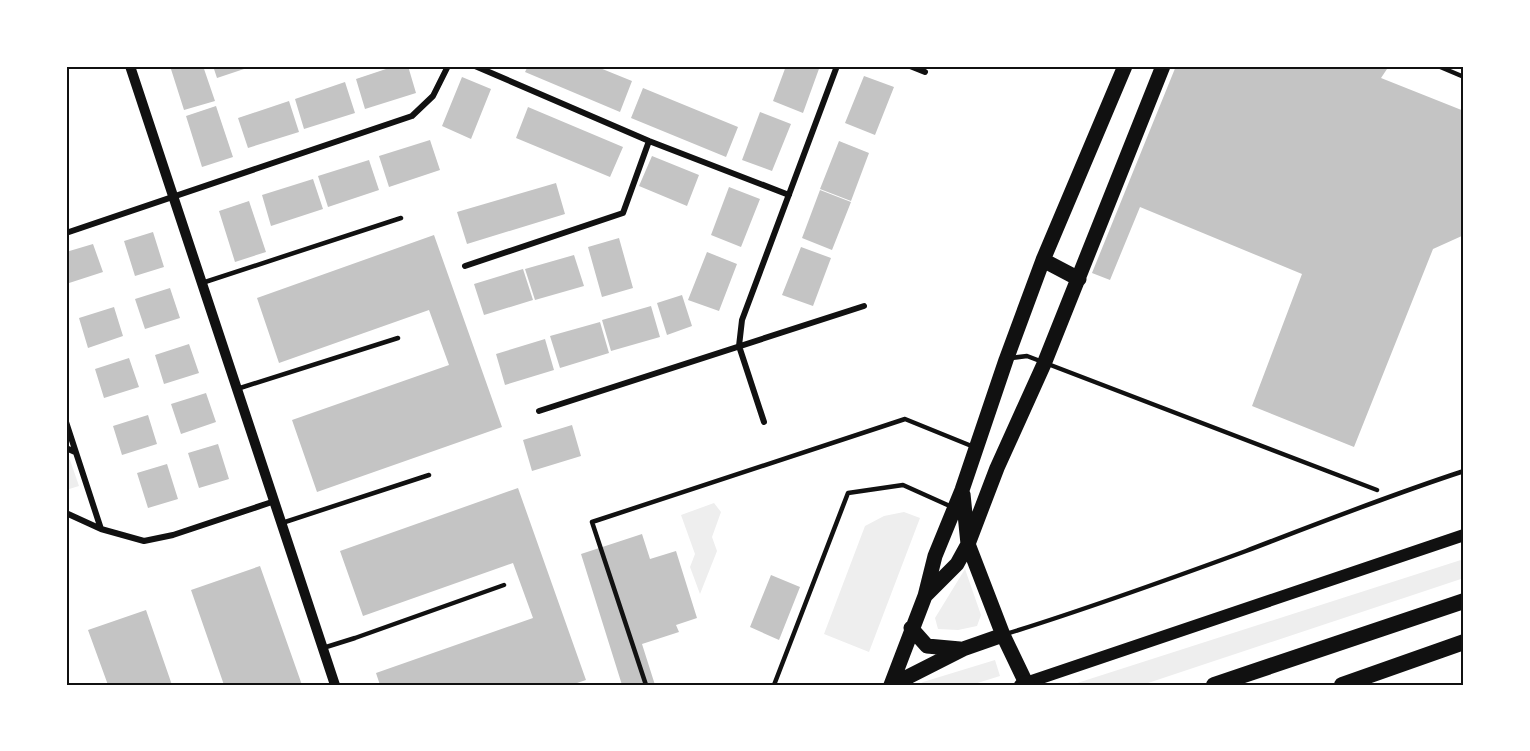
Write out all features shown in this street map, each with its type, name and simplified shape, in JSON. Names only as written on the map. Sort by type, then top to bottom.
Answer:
[{"type":"highway","points":[[1214,685],[1464,601]]},
{"type":"highway","points":[[1341,685],[1464,642]]},
{"type":"main road","points":[[892,685],[911,628],[925,596],[935,556],[962,490],[1043,260],[1125,66]]},
{"type":"main road","points":[[925,596],[957,564],[968,544],[997,468],[1079,279],[1163,66]]},
{"type":"main road","points":[[1043,260],[1079,279]]},
{"type":"main road","points":[[962,490],[968,544],[1024,684],[1464,535]]},
{"type":"main road","points":[[911,628],[927,646],[963,649]]},
{"type":"main road","points":[[892,685],[963,649],[1003,635]]},
{"type":"street","points":[[130,66],[335,685]]},
{"type":"street","points":[[66,233],[412,116],[433,96],[448,66]]},
{"type":"street","points":[[475,66],[649,141],[789,195]]},
{"type":"street","points":[[764,422],[739,346],[742,320],[837,66]]},
{"type":"street","points":[[910,66],[925,72]]},
{"type":"street","points":[[465,266],[623,213],[649,141]]},
{"type":"street","points":[[539,411],[864,306]]},
{"type":"street","points":[[66,422],[101,529]]},
{"type":"street","points":[[66,448],[75,452]]},
{"type":"street","points":[[66,513],[101,529],[134,540],[155,540],[274,501]]},
{"type":"lane","points":[[1438,66],[1464,77]]},
{"type":"lane","points":[[202,284],[401,218]]},
{"type":"lane","points":[[237,389],[398,339]]},
{"type":"lane","points":[[1006,360],[1016,356],[1027,356],[1377,490]]},
{"type":"lane","points":[[646,685],[592,522],[904,419],[976,448]]},
{"type":"lane","points":[[1003,635],[1126,594],[1383,498],[1464,471]]},
{"type":"lane","points":[[282,523],[429,475]]},
{"type":"lane","points":[[774,685],[848,493],[903,485],[955,508]]},
{"type":"lane","points":[[323,648],[504,585]]},
{"type":"shaded area","points":[[66,458],[70,460],[79,486],[66,490]]},
{"type":"shaded area","points":[[714,503],[721,512],[712,537],[717,551],[700,594],[690,567],[695,554],[681,515]]},
{"type":"shaded area","points":[[904,512],[920,518],[869,652],[824,634],[865,526],[884,516]]},
{"type":"shaded area","points":[[1464,559],[1464,578],[1142,685],[1071,685]]},
{"type":"shaded area","points":[[965,569],[981,615],[977,626],[958,630],[938,629],[935,618]]},
{"type":"shaded area","points":[[995,660],[1000,676],[971,685],[918,685],[923,682]]},
{"type":"building","points":[[170,66],[203,66],[215,101],[184,110]]},
{"type":"building","points":[[213,66],[253,66],[217,78]]},
{"type":"building","points":[[395,66],[408,66],[416,93],[365,109],[356,79]]},
{"type":"building","points":[[528,66],[595,66],[632,81],[620,112],[525,72]]},
{"type":"building","points":[[786,66],[820,66],[803,113],[773,101]]},
{"type":"building","points":[[1176,66],[1389,66],[1381,78],[1464,111],[1464,235],[1433,249],[1354,447],[1252,406],[1302,274],[1140,207],[1110,280],[1092,273]]},
{"type":"building","points":[[864,76],[894,87],[875,135],[845,123]]},
{"type":"building","points":[[462,77],[491,89],[471,139],[442,126]]},
{"type":"building","points":[[345,82],[355,113],[304,129],[295,99]]},
{"type":"building","points":[[643,88],[738,127],[726,157],[631,118]]},
{"type":"building","points":[[289,101],[299,132],[248,148],[238,118]]},
{"type":"building","points":[[216,106],[233,157],[202,167],[186,116]]},
{"type":"building","points":[[528,107],[623,147],[610,177],[516,138]]},
{"type":"building","points":[[760,112],[791,124],[772,171],[742,160]]},
{"type":"building","points":[[430,140],[440,170],[389,187],[379,156]]},
{"type":"building","points":[[839,141],[869,153],[851,201],[820,189]]},
{"type":"building","points":[[652,156],[699,175],[687,206],[639,186]]},
{"type":"building","points":[[369,160],[379,190],[328,207],[318,176]]},
{"type":"building","points":[[313,179],[323,209],[271,226],[262,195]]},
{"type":"building","points":[[556,183],[565,214],[467,244],[457,212]]},
{"type":"building","points":[[729,187],[760,199],[741,247],[711,235]]},
{"type":"building","points":[[820,190],[851,202],[832,250],[802,238]]},
{"type":"building","points":[[249,201],[266,252],[235,262],[219,211]]},
{"type":"building","points":[[153,232],[164,267],[135,276],[124,241]]},
{"type":"building","points":[[434,235],[502,427],[317,492],[292,420],[449,365],[429,310],[279,363],[257,298]]},
{"type":"building","points":[[619,238],[633,288],[602,297],[588,247]]},
{"type":"building","points":[[93,244],[103,272],[66,284],[66,252]]},
{"type":"building","points":[[801,247],[831,258],[813,306],[782,295]]},
{"type":"building","points":[[707,252],[737,264],[719,311],[688,300]]},
{"type":"building","points":[[574,255],[584,286],[535,300],[525,269]]},
{"type":"building","points":[[523,269],[533,300],[484,315],[474,284]]},
{"type":"building","points":[[170,288],[180,318],[145,329],[135,299]]},
{"type":"building","points":[[682,295],[692,326],[667,335],[657,303]]},
{"type":"building","points":[[651,306],[660,337],[611,351],[602,320]]},
{"type":"building","points":[[114,307],[123,336],[88,348],[79,318]]},
{"type":"building","points":[[600,322],[609,353],[560,368],[550,336]]},
{"type":"building","points":[[545,339],[554,370],[505,385],[496,354]]},
{"type":"building","points":[[189,344],[199,373],[164,384],[155,355]]},
{"type":"building","points":[[129,358],[139,387],[104,398],[95,369]]},
{"type":"building","points":[[206,393],[216,422],[181,434],[171,404]]},
{"type":"building","points":[[148,415],[157,444],[122,455],[113,426]]},
{"type":"building","points":[[572,425],[581,456],[532,471],[523,440]]},
{"type":"building","points":[[218,444],[229,479],[199,488],[188,453]]},
{"type":"building","points":[[167,464],[178,499],[148,508],[137,473]]},
{"type":"building","points":[[518,488],[586,680],[571,685],[380,685],[376,673],[533,618],[513,563],[363,616],[340,551]]},
{"type":"building","points":[[642,534],[650,559],[676,551],[697,618],[676,625],[679,632],[642,644],[655,685],[622,685],[581,554]]},
{"type":"building","points":[[260,566],[302,685],[224,685],[191,590]]},
{"type":"building","points":[[771,575],[800,587],[779,640],[750,627]]},
{"type":"building","points":[[146,610],[172,685],[108,685],[88,630]]}]
